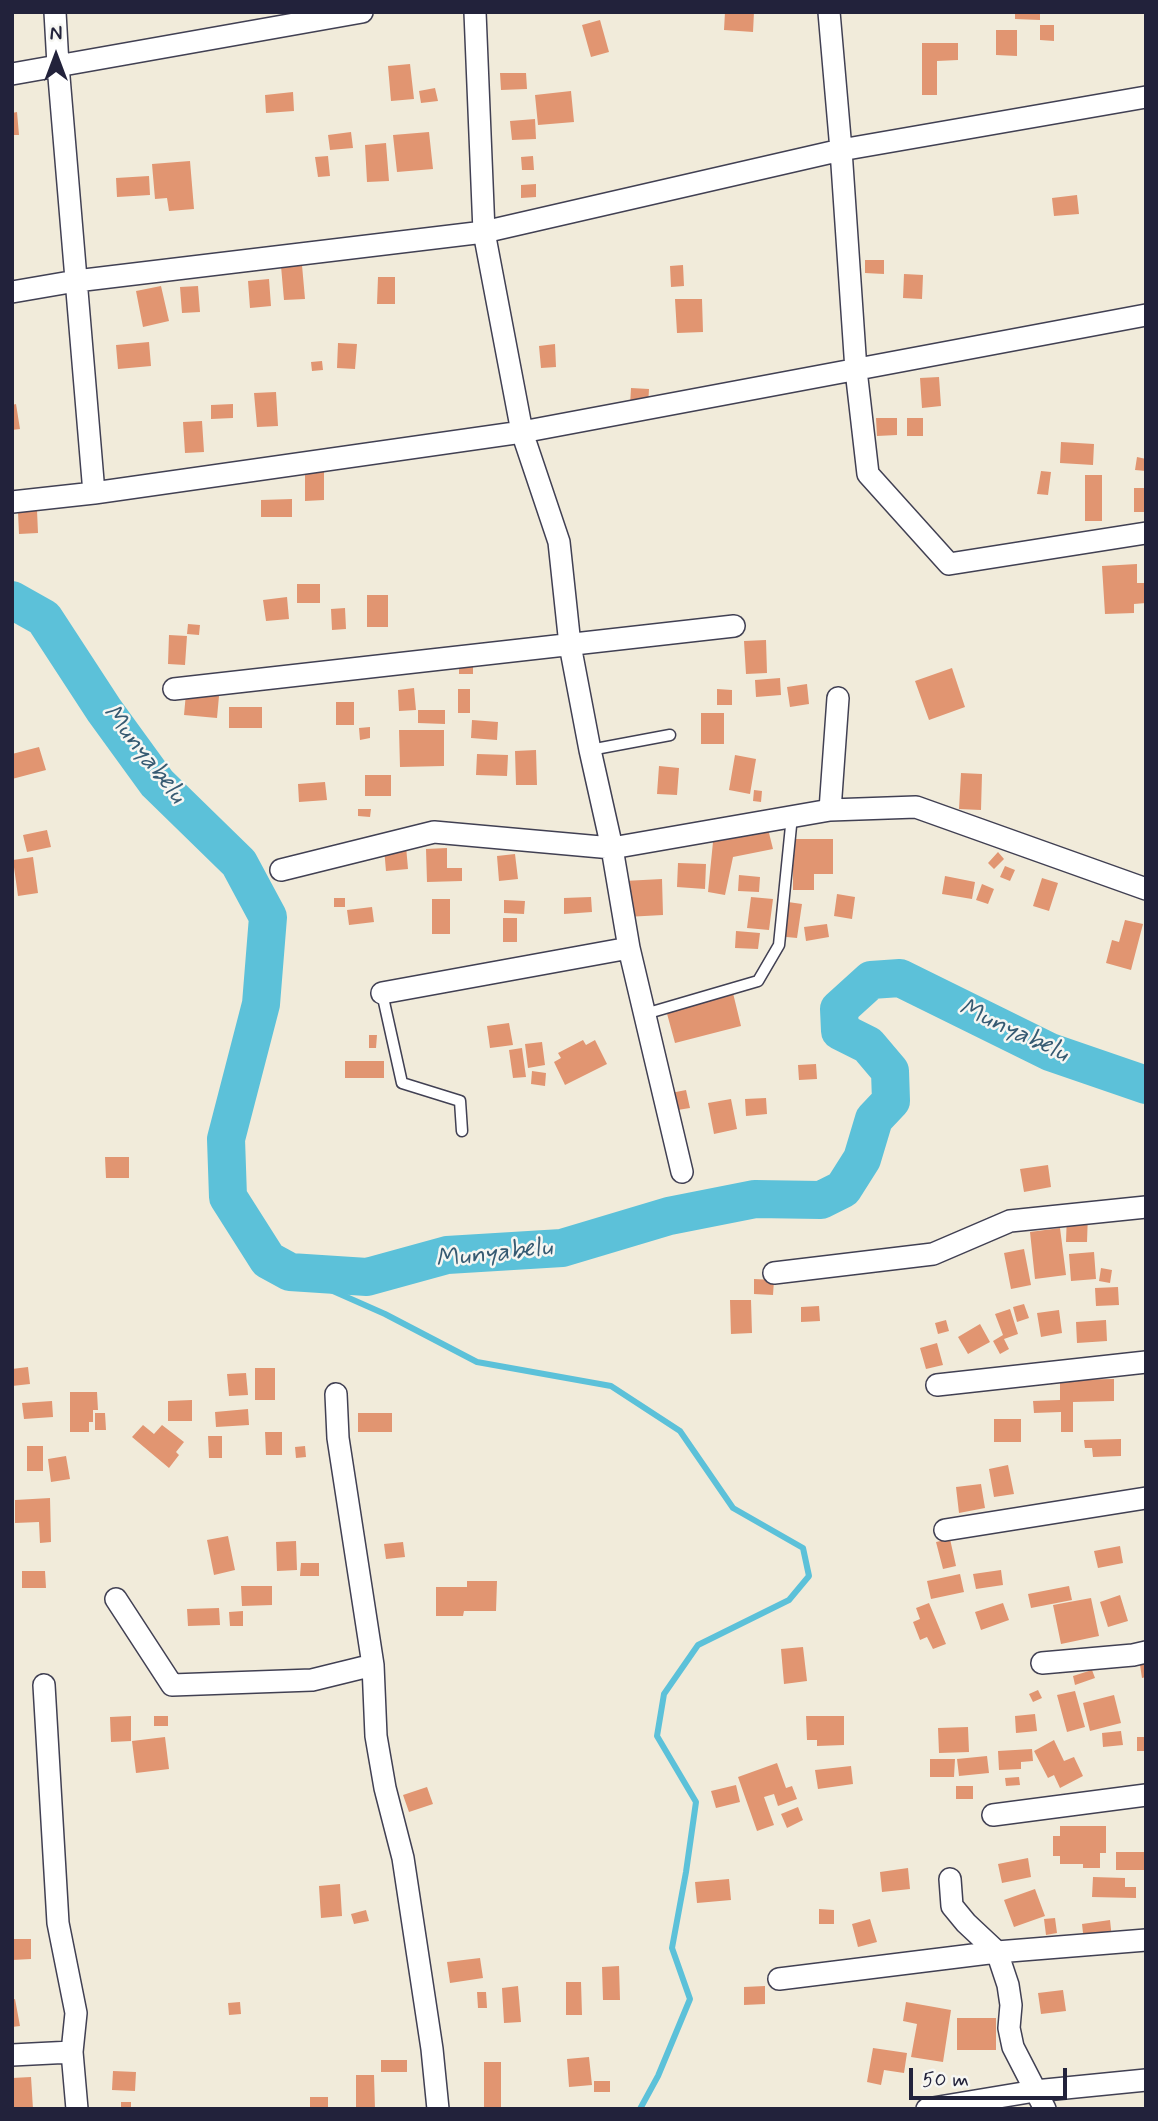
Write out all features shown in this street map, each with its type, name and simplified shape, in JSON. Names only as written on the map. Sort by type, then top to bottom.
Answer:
[{"type":"street","points":[[55,12],[94,493]]},
{"type":"street","points":[[12,74],[362,12]]},
{"type":"street","points":[[475,12],[484,232],[522,432],[559,542],[570,645],[590,750],[612,848],[629,947],[682,1172]]},
{"type":"street","points":[[829,12],[856,370],[869,474],[949,564],[1146,533]]},
{"type":"street","points":[[12,292],[76,281],[484,232],[841,150],[1146,97]]},
{"type":"street","points":[[12,502],[94,493],[522,432],[1146,315]]},
{"type":"street","points":[[174,689],[734,626]]},
{"type":"street","points":[[830,810],[838,698]]},
{"type":"street","points":[[281,870],[434,832],[612,848],[830,810],[916,807],[1146,889]]},
{"type":"street","points":[[382,993],[629,947]]},
{"type":"street","points":[[774,1273],[933,1254],[1010,1222],[1146,1207]]},
{"type":"street","points":[[937,1385],[1146,1362]]},
{"type":"street","points":[[335,1394],[338,1438],[373,1665],[376,1736],[385,1788],[403,1858],[430,2036],[438,2109]]},
{"type":"street","points":[[945,1530],[1146,1498]]},
{"type":"street","points":[[116,1599],[173,1685],[312,1680],[373,1665]]},
{"type":"street","points":[[1042,1662],[1146,1652]]},
{"type":"street","points":[[44,1685],[58,1923],[76,2013],[72,2052],[77,2109]]},
{"type":"street","points":[[993,1815],[1146,1795]]},
{"type":"street","points":[[950,1879],[952,1906],[997,1952],[1008,1985],[1011,2005],[1009,2028],[1013,2047],[1040,2100]]},
{"type":"street","points":[[779,1979],[997,1952],[1146,1940]]},
{"type":"street","points":[[12,2055],[72,2052]]},
{"type":"street","points":[[927,2109],[1040,2100],[1146,2080]]},
{"type":"lane","points":[[590,750],[670,735]]},
{"type":"lane","points":[[645,1014],[758,981],[779,945],[792,816]]},
{"type":"lane","points":[[382,993],[402,1083],[460,1101],[462,1131]]},
{"type":"building","points":[[725,12],[754,12],[753,32],[724,30]]},
{"type":"building","points":[[1015,12],[1040,12],[1040,20],[1015,19]]},
{"type":"building","points":[[600,20],[609,52],[591,57],[582,25]]},
{"type":"building","points":[[1040,25],[1054,25],[1054,41],[1040,40]]},
{"type":"building","points":[[996,30],[1017,30],[1017,56],[996,55]]},
{"type":"building","points":[[922,43],[958,43],[958,60],[937,61],[937,95],[922,95]]},
{"type":"building","points":[[410,64],[414,99],[391,101],[388,66]]},
{"type":"building","points":[[500,73],[526,73],[527,89],[501,90]]},
{"type":"building","points":[[435,88],[438,101],[421,103],[419,91]]},
{"type":"building","points":[[571,91],[574,122],[538,125],[535,95]]},
{"type":"building","points":[[293,92],[294,111],[266,113],[265,95]]},
{"type":"building","points":[[17,112],[19,135],[12,135],[12,113]]},
{"type":"building","points":[[535,119],[536,139],[512,140],[510,121]]},
{"type":"building","points":[[351,132],[353,148],[330,150],[328,135]]},
{"type":"building","points":[[429,132],[433,169],[397,172],[393,135]]},
{"type":"building","points":[[386,143],[389,181],[367,182],[365,145]]},
{"type":"building","points":[[328,156],[330,176],[318,177],[315,157]]},
{"type":"building","points":[[533,156],[534,170],[522,170],[521,157]]},
{"type":"building","points":[[190,161],[194,209],[169,211],[167,198],[155,199],[152,164]]},
{"type":"building","points":[[149,176],[150,195],[117,197],[116,178]]},
{"type":"building","points":[[536,184],[536,197],[521,198],[521,185]]},
{"type":"building","points":[[1077,195],[1079,214],[1054,216],[1052,198]]},
{"type":"building","points":[[865,260],[884,260],[884,274],[865,273]]},
{"type":"building","points":[[302,265],[305,299],[284,300],[281,266]]},
{"type":"building","points":[[683,265],[684,286],[671,287],[670,266]]},
{"type":"building","points":[[904,274],[923,275],[922,299],[903,298]]},
{"type":"building","points":[[378,277],[395,277],[395,304],[377,304]]},
{"type":"building","points":[[269,279],[271,306],[250,308],[248,281]]},
{"type":"building","points":[[161,286],[169,321],[143,327],[136,291]]},
{"type":"building","points":[[198,286],[200,312],[182,313],[180,287]]},
{"type":"building","points":[[675,299],[702,299],[703,332],[677,333]]},
{"type":"building","points":[[149,342],[151,366],[118,369],[116,345]]},
{"type":"building","points":[[338,343],[357,344],[355,369],[337,368]]},
{"type":"building","points":[[555,344],[556,367],[541,368],[539,346]]},
{"type":"building","points":[[322,361],[323,370],[312,371],[311,362]]},
{"type":"building","points":[[939,377],[941,406],[922,408],[920,378]]},
{"type":"building","points":[[631,388],[649,389],[648,407],[630,406]]},
{"type":"building","points":[[276,392],[278,426],[257,427],[254,393]]},
{"type":"building","points":[[16,404],[20,429],[12,430],[12,405]]},
{"type":"building","points":[[233,404],[233,418],[211,419],[211,405]]},
{"type":"building","points":[[876,418],[897,418],[897,435],[877,436]]},
{"type":"building","points":[[907,418],[923,418],[923,436],[907,436]]},
{"type":"building","points":[[202,421],[204,452],[185,453],[183,422]]},
{"type":"building","points":[[1061,442],[1094,444],[1093,465],[1060,463]]},
{"type":"building","points":[[1137,457],[1146,459],[1146,471],[1135,470]]},
{"type":"building","points":[[305,465],[324,465],[324,500],[305,501]]},
{"type":"building","points":[[1041,471],[1051,472],[1048,495],[1037,494]]},
{"type":"building","points":[[1085,475],[1102,475],[1102,521],[1085,521]]},
{"type":"building","points":[[1134,488],[1146,488],[1146,512],[1134,512]]},
{"type":"building","points":[[292,499],[292,517],[261,517],[261,500]]},
{"type":"building","points":[[37,510],[38,533],[19,534],[18,512]]},
{"type":"building","points":[[1137,564],[1137,583],[1146,583],[1146,603],[1134,604],[1134,613],[1105,614],[1102,566]]},
{"type":"building","points":[[297,584],[320,584],[320,603],[297,603]]},
{"type":"building","points":[[367,595],[388,595],[388,627],[367,627]]},
{"type":"building","points":[[287,597],[289,619],[266,621],[263,600]]},
{"type":"building","points":[[345,608],[346,629],[332,630],[331,609]]},
{"type":"building","points":[[188,624],[200,625],[199,635],[187,634]]},
{"type":"building","points":[[169,635],[187,636],[185,665],[168,664]]},
{"type":"building","points":[[766,640],[767,673],[746,674],[744,641]]},
{"type":"building","points":[[459,662],[473,662],[473,674],[459,674]]},
{"type":"building","points":[[952,668],[965,707],[929,720],[915,681]]},
{"type":"building","points":[[780,678],[781,695],[756,697],[755,680]]},
{"type":"building","points":[[807,684],[809,704],[790,707],[787,687]]},
{"type":"building","points":[[414,688],[416,710],[399,711],[398,690]]},
{"type":"building","points":[[458,689],[470,689],[470,713],[458,713]]},
{"type":"building","points":[[717,689],[732,690],[732,705],[717,705]]},
{"type":"building","points":[[186,693],[219,696],[217,718],[184,715]]},
{"type":"building","points":[[336,702],[354,702],[354,725],[336,725]]},
{"type":"building","points":[[229,707],[262,707],[262,728],[229,728]]},
{"type":"building","points":[[418,710],[445,710],[445,724],[418,723]]},
{"type":"building","points":[[701,713],[724,713],[724,744],[701,744]]},
{"type":"building","points":[[472,720],[498,722],[497,740],[471,738]]},
{"type":"building","points":[[370,727],[370,738],[360,740],[359,728]]},
{"type":"building","points":[[399,730],[444,730],[444,766],[400,767]]},
{"type":"building","points":[[39,747],[46,770],[12,779],[12,754]]},
{"type":"building","points":[[536,750],[537,785],[516,785],[515,751]]},
{"type":"building","points":[[477,754],[508,755],[507,776],[476,775]]},
{"type":"building","points":[[735,755],[756,759],[750,794],[729,790]]},
{"type":"building","points":[[659,766],[679,768],[677,795],[657,794]]},
{"type":"building","points":[[961,773],[982,774],[981,810],[959,809]]},
{"type":"building","points":[[365,775],[391,775],[391,796],[365,796]]},
{"type":"building","points":[[325,782],[327,800],[299,802],[298,784]]},
{"type":"building","points":[[754,790],[762,791],[761,802],[753,801]]},
{"type":"building","points":[[358,809],[371,809],[370,817],[358,816]]},
{"type":"building","points":[[768,829],[773,849],[733,857],[725,895],[708,892],[713,842]]},
{"type":"building","points":[[47,830],[51,847],[27,852],[23,835]]},
{"type":"building","points":[[793,839],[833,839],[833,874],[814,874],[814,890],[793,890]]},
{"type":"building","points":[[406,846],[408,869],[386,871],[384,848]]},
{"type":"building","points":[[447,848],[447,868],[462,868],[462,881],[427,882],[426,849]]},
{"type":"building","points":[[998,852],[1004,859],[994,869],[988,863]]},
{"type":"building","points":[[515,854],[518,879],[499,881],[497,856]]},
{"type":"building","points":[[33,857],[38,893],[18,896],[13,860]]},
{"type":"building","points":[[678,863],[706,864],[705,889],[677,887]]},
{"type":"building","points":[[1005,866],[1015,870],[1010,881],[1000,877]]},
{"type":"building","points":[[739,875],[760,877],[759,892],[738,891]]},
{"type":"building","points":[[945,876],[975,882],[972,899],[942,894]]},
{"type":"building","points":[[1042,878],[1058,883],[1049,911],[1033,906]]},
{"type":"building","points":[[662,879],[663,915],[626,917],[624,881]]},
{"type":"building","points":[[982,884],[994,889],[988,904],[976,900]]},
{"type":"building","points":[[837,894],[855,897],[852,919],[834,916]]},
{"type":"building","points":[[591,897],[592,912],[564,914],[564,898]]},
{"type":"building","points":[[751,897],[773,899],[769,930],[747,928]]},
{"type":"building","points":[[334,898],[345,898],[345,907],[334,907]]},
{"type":"building","points":[[432,899],[450,899],[450,934],[432,934]]},
{"type":"building","points":[[504,900],[525,901],[524,914],[504,913]]},
{"type":"building","points":[[781,901],[802,904],[797,938],[776,936]]},
{"type":"building","points":[[372,907],[374,922],[349,925],[347,910]]},
{"type":"building","points":[[503,918],[517,918],[517,942],[503,942]]},
{"type":"building","points":[[1125,920],[1143,924],[1131,970],[1106,963],[1112,940],[1119,942]]},
{"type":"building","points":[[827,924],[829,937],[806,941],[804,927]]},
{"type":"building","points":[[736,931],[760,933],[758,949],[735,948]]},
{"type":"building","points":[[733,993],[741,1026],[675,1043],[666,1010]]},
{"type":"building","points":[[509,1023],[513,1045],[490,1048],[487,1026]]},
{"type":"building","points":[[369,1035],[377,1035],[376,1048],[369,1048]]},
{"type":"building","points":[[583,1040],[586,1045],[595,1040],[607,1064],[565,1085],[554,1062],[561,1058],[558,1053]]},
{"type":"building","points":[[542,1042],[545,1065],[528,1068],[525,1044]]},
{"type":"building","points":[[522,1048],[526,1077],[513,1078],[509,1050]]},
{"type":"building","points":[[345,1061],[384,1061],[384,1078],[345,1078]]},
{"type":"building","points":[[816,1064],[817,1079],[799,1080],[798,1065]]},
{"type":"building","points":[[532,1071],[546,1073],[545,1086],[531,1084]]},
{"type":"building","points":[[686,1090],[690,1108],[659,1113],[656,1096]]},
{"type":"building","points":[[766,1098],[767,1114],[746,1116],[745,1099]]},
{"type":"building","points":[[731,1099],[737,1129],[714,1134],[708,1103]]},
{"type":"building","points":[[105,1157],[129,1157],[129,1178],[106,1178]]},
{"type":"building","points":[[1048,1165],[1051,1187],[1024,1192],[1020,1169]]},
{"type":"building","points":[[1067,1213],[1088,1213],[1087,1242],[1066,1242]]},
{"type":"building","points":[[1060,1228],[1066,1275],[1035,1279],[1030,1232]]},
{"type":"building","points":[[1024,1249],[1031,1285],[1011,1289],[1004,1253]]},
{"type":"building","points":[[1094,1252],[1096,1279],[1071,1281],[1069,1254]]},
{"type":"building","points":[[1101,1268],[1112,1270],[1110,1283],[1099,1281]]},
{"type":"building","points":[[754,1279],[774,1280],[773,1295],[754,1294]]},
{"type":"building","points":[[1118,1287],[1119,1305],[1096,1306],[1095,1288]]},
{"type":"building","points":[[730,1300],[751,1300],[752,1333],[731,1334]]},
{"type":"building","points":[[1024,1304],[1029,1318],[1017,1322],[1013,1307]]},
{"type":"building","points":[[819,1306],[820,1321],[801,1322],[801,1307]]},
{"type":"building","points":[[1010,1309],[1018,1334],[1004,1339],[1009,1349],[1000,1354],[993,1341],[1003,1335],[995,1314]]},
{"type":"building","points":[[1059,1310],[1062,1333],[1041,1337],[1037,1313]]},
{"type":"building","points":[[946,1320],[949,1331],[938,1334],[935,1323]]},
{"type":"building","points":[[1106,1320],[1107,1341],[1077,1343],[1076,1322]]},
{"type":"building","points":[[980,1324],[990,1342],[968,1354],[958,1337]]},
{"type":"building","points":[[937,1343],[943,1365],[926,1369],[920,1348]]},
{"type":"building","points":[[28,1367],[30,1384],[12,1386],[12,1369]]},
{"type":"building","points":[[255,1368],[275,1368],[275,1400],[255,1400]]},
{"type":"building","points":[[246,1373],[248,1395],[229,1396],[227,1374]]},
{"type":"building","points":[[1114,1379],[1114,1401],[1073,1402],[1073,1432],[1061,1432],[1061,1412],[1034,1413],[1033,1401],[1060,1400],[1060,1380]]},
{"type":"building","points":[[70,1392],[97,1392],[98,1410],[93,1410],[93,1422],[89,1422],[89,1432],[70,1432]]},
{"type":"building","points":[[192,1400],[192,1421],[168,1421],[168,1401]]},
{"type":"building","points":[[52,1401],[53,1417],[24,1419],[22,1403]]},
{"type":"building","points":[[248,1409],[249,1425],[216,1427],[215,1412]]},
{"type":"building","points":[[95,1413],[105,1413],[106,1430],[95,1430]]},
{"type":"building","points":[[358,1413],[392,1413],[392,1432],[358,1432]]},
{"type":"building","points":[[994,1419],[1021,1419],[1021,1442],[994,1442]]},
{"type":"building","points":[[143,1425],[154,1434],[162,1425],[184,1442],[176,1452],[179,1455],[169,1468],[132,1437]]},
{"type":"building","points":[[265,1432],[282,1432],[282,1455],[266,1455]]},
{"type":"building","points":[[208,1436],[222,1436],[222,1458],[209,1458]]},
{"type":"building","points":[[1121,1439],[1121,1456],[1093,1457],[1092,1448],[1085,1448],[1084,1440]]},
{"type":"building","points":[[27,1446],[43,1446],[43,1471],[27,1471]]},
{"type":"building","points":[[305,1446],[306,1457],[296,1458],[295,1447]]},
{"type":"building","points":[[66,1456],[70,1479],[51,1482],[48,1459]]},
{"type":"building","points":[[1008,1465],[1014,1494],[994,1497],[989,1469]]},
{"type":"building","points":[[981,1484],[985,1508],[959,1513],[956,1487]]},
{"type":"building","points":[[50,1498],[51,1542],[40,1543],[39,1522],[15,1523],[15,1500]]},
{"type":"building","points":[[228,1536],[235,1570],[214,1575],[207,1540]]},
{"type":"building","points":[[950,1539],[956,1566],[943,1569],[936,1542]]},
{"type":"building","points":[[296,1541],[297,1570],[277,1571],[276,1542]]},
{"type":"building","points":[[403,1542],[405,1557],[386,1559],[384,1544]]},
{"type":"building","points":[[1120,1546],[1123,1563],[1098,1568],[1094,1551]]},
{"type":"building","points":[[301,1563],[319,1563],[319,1576],[300,1576]]},
{"type":"building","points":[[1001,1570],[1003,1585],[976,1589],[973,1574]]},
{"type":"building","points":[[22,1571],[45,1571],[46,1588],[22,1588]]},
{"type":"building","points":[[960,1574],[964,1592],[931,1599],[927,1581]]},
{"type":"building","points":[[467,1581],[497,1581],[496,1611],[464,1611],[463,1616],[436,1616],[436,1587],[467,1587]]},
{"type":"building","points":[[241,1586],[272,1586],[272,1605],[242,1606]]},
{"type":"building","points":[[1069,1586],[1072,1600],[1031,1608],[1028,1594]]},
{"type":"building","points":[[1120,1595],[1128,1621],[1108,1627],[1100,1602]]},
{"type":"building","points":[[1091,1598],[1099,1636],[1061,1644],[1053,1605]]},
{"type":"building","points":[[929,1603],[946,1644],[933,1649],[927,1637],[920,1640],[913,1622],[920,1619],[916,1608]]},
{"type":"building","points":[[1003,1603],[1009,1620],[981,1630],[975,1612]]},
{"type":"building","points":[[219,1608],[220,1625],[188,1626],[187,1609]]},
{"type":"building","points":[[243,1611],[243,1626],[230,1626],[229,1612]]},
{"type":"building","points":[[803,1647],[807,1681],[784,1684],[781,1649]]},
{"type":"building","points":[[1146,1664],[1146,1677],[1142,1678],[1140,1665]]},
{"type":"building","points":[[1092,1670],[1095,1678],[1075,1685],[1073,1676]]},
{"type":"building","points":[[1038,1690],[1042,1698],[1033,1702],[1029,1694]]},
{"type":"building","points":[[1075,1691],[1085,1727],[1067,1732],[1057,1695]]},
{"type":"building","points":[[1114,1695],[1121,1723],[1090,1731],[1083,1703]]},
{"type":"building","points":[[1035,1714],[1037,1731],[1016,1733],[1015,1716]]},
{"type":"building","points":[[131,1716],[131,1741],[111,1742],[110,1717]]},
{"type":"building","points":[[154,1716],[168,1716],[168,1726],[154,1726]]},
{"type":"building","points":[[806,1716],[844,1716],[844,1745],[817,1746],[817,1740],[807,1740]]},
{"type":"building","points":[[968,1727],[969,1752],[939,1753],[938,1728]]},
{"type":"building","points":[[1121,1731],[1123,1745],[1103,1747],[1102,1733]]},
{"type":"building","points":[[165,1737],[169,1769],[136,1773],[132,1741]]},
{"type":"building","points":[[1137,1737],[1146,1737],[1146,1751],[1137,1751]]},
{"type":"building","points":[[1054,1740],[1064,1761],[1074,1757],[1083,1776],[1060,1788],[1054,1775],[1048,1778],[1034,1751]]},
{"type":"building","points":[[1032,1749],[1033,1761],[1021,1762],[1021,1769],[999,1770],[998,1751]]},
{"type":"building","points":[[987,1756],[989,1773],[959,1776],[957,1759]]},
{"type":"building","points":[[930,1759],[955,1759],[954,1777],[930,1777]]},
{"type":"building","points":[[777,1763],[786,1788],[792,1786],[797,1799],[778,1806],[774,1794],[764,1797],[774,1825],[757,1831],[738,1777]]},
{"type":"building","points":[[851,1766],[853,1784],[818,1789],[815,1770]]},
{"type":"building","points":[[1019,1777],[1020,1785],[1006,1786],[1005,1778]]},
{"type":"building","points":[[736,1785],[740,1802],[716,1808],[711,1791]]},
{"type":"building","points":[[956,1786],[973,1786],[973,1799],[956,1799]]},
{"type":"building","points":[[427,1787],[433,1804],[409,1812],[403,1795]]},
{"type":"building","points":[[798,1807],[803,1820],[787,1828],[781,1814]]},
{"type":"building","points":[[1060,1826],[1106,1826],[1106,1853],[1100,1853],[1100,1868],[1083,1868],[1083,1864],[1060,1864],[1060,1856],[1053,1856],[1053,1836],[1060,1836]]},
{"type":"building","points":[[1116,1852],[1146,1852],[1146,1870],[1116,1870]]},
{"type":"building","points":[[1028,1858],[1031,1877],[1002,1883],[998,1864]]},
{"type":"building","points":[[908,1868],[910,1889],[882,1892],[880,1872]]},
{"type":"building","points":[[1093,1877],[1125,1878],[1125,1887],[1136,1887],[1136,1898],[1092,1897]]},
{"type":"building","points":[[729,1879],[731,1900],[697,1903],[695,1882]]},
{"type":"building","points":[[340,1884],[342,1916],[321,1918],[319,1886]]},
{"type":"building","points":[[1035,1889],[1045,1916],[1014,1927],[1004,1900]]},
{"type":"building","points":[[819,1909],[834,1910],[834,1924],[819,1924]]},
{"type":"building","points":[[366,1910],[369,1921],[354,1924],[351,1914]]},
{"type":"building","points":[[1055,1918],[1057,1933],[1046,1935],[1044,1919]]},
{"type":"building","points":[[870,1919],[877,1942],[858,1947],[852,1924]]},
{"type":"building","points":[[1110,1920],[1112,1939],[1084,1942],[1082,1924]]},
{"type":"building","points":[[12,1939],[31,1939],[31,1959],[12,1960]]},
{"type":"building","points":[[480,1958],[483,1978],[450,1983],[447,1962]]},
{"type":"building","points":[[619,1966],[620,2000],[603,2000],[602,1967]]},
{"type":"building","points":[[566,1982],[581,1982],[582,2015],[566,2015]]},
{"type":"building","points":[[518,1986],[521,2022],[504,2023],[502,1988]]},
{"type":"building","points":[[765,1986],[765,2004],[744,2005],[744,1987]]},
{"type":"building","points":[[1063,1990],[1066,2011],[1041,2014],[1038,1993]]},
{"type":"building","points":[[477,1992],[486,1992],[487,2008],[478,2008]]},
{"type":"building","points":[[15,1999],[20,2026],[12,2027],[12,2000]]},
{"type":"building","points":[[240,2002],[241,2014],[229,2015],[228,2003]]},
{"type":"building","points":[[906,2002],[951,2010],[943,2062],[911,2057],[917,2024],[903,2021]]},
{"type":"building","points":[[957,2018],[996,2018],[996,2050],[957,2050]]},
{"type":"building","points":[[873,2048],[907,2053],[904,2073],[884,2070],[881,2085],[867,2082]]},
{"type":"building","points":[[589,2057],[592,2085],[569,2087],[567,2059]]},
{"type":"building","points":[[381,2060],[407,2060],[407,2072],[381,2072]]},
{"type":"building","points":[[484,2062],[501,2062],[501,2107],[484,2107]]},
{"type":"building","points":[[113,2071],[136,2072],[135,2091],[112,2090]]},
{"type":"building","points":[[356,2075],[374,2075],[375,2109],[356,2109]]},
{"type":"building","points":[[31,2077],[33,2109],[12,2109],[12,2078]]},
{"type":"building","points":[[594,2081],[610,2081],[610,2092],[594,2092]]},
{"type":"building","points":[[310,2097],[328,2097],[328,2109],[310,2109]]},
{"type":"building","points":[[121,2102],[131,2102],[131,2109],[121,2109]]},
{"type":"waterway","name":"Munyabelu","points":[[12,600],[44,618],[104,710],[157,783],[239,863],[268,917],[261,1004],[226,1139],[228,1197],[268,1260],[290,1272],[367,1277],[447,1255],[562,1248],[669,1216],[755,1199],[821,1200],[843,1189],[862,1159],[874,1119],[891,1101],[890,1071],[868,1045],[840,1031],[839,1009],[871,980],[900,978],[1050,1052],[1146,1085]]},
{"type":"waterway","points":[[290,1272],[385,1314],[477,1362],[611,1386],[680,1431],[733,1508],[803,1548],[809,1576],[789,1600],[698,1645],[664,1694],[657,1736],[696,1802],[672,1948],[690,1999],[658,2076],[640,2109]]}]
